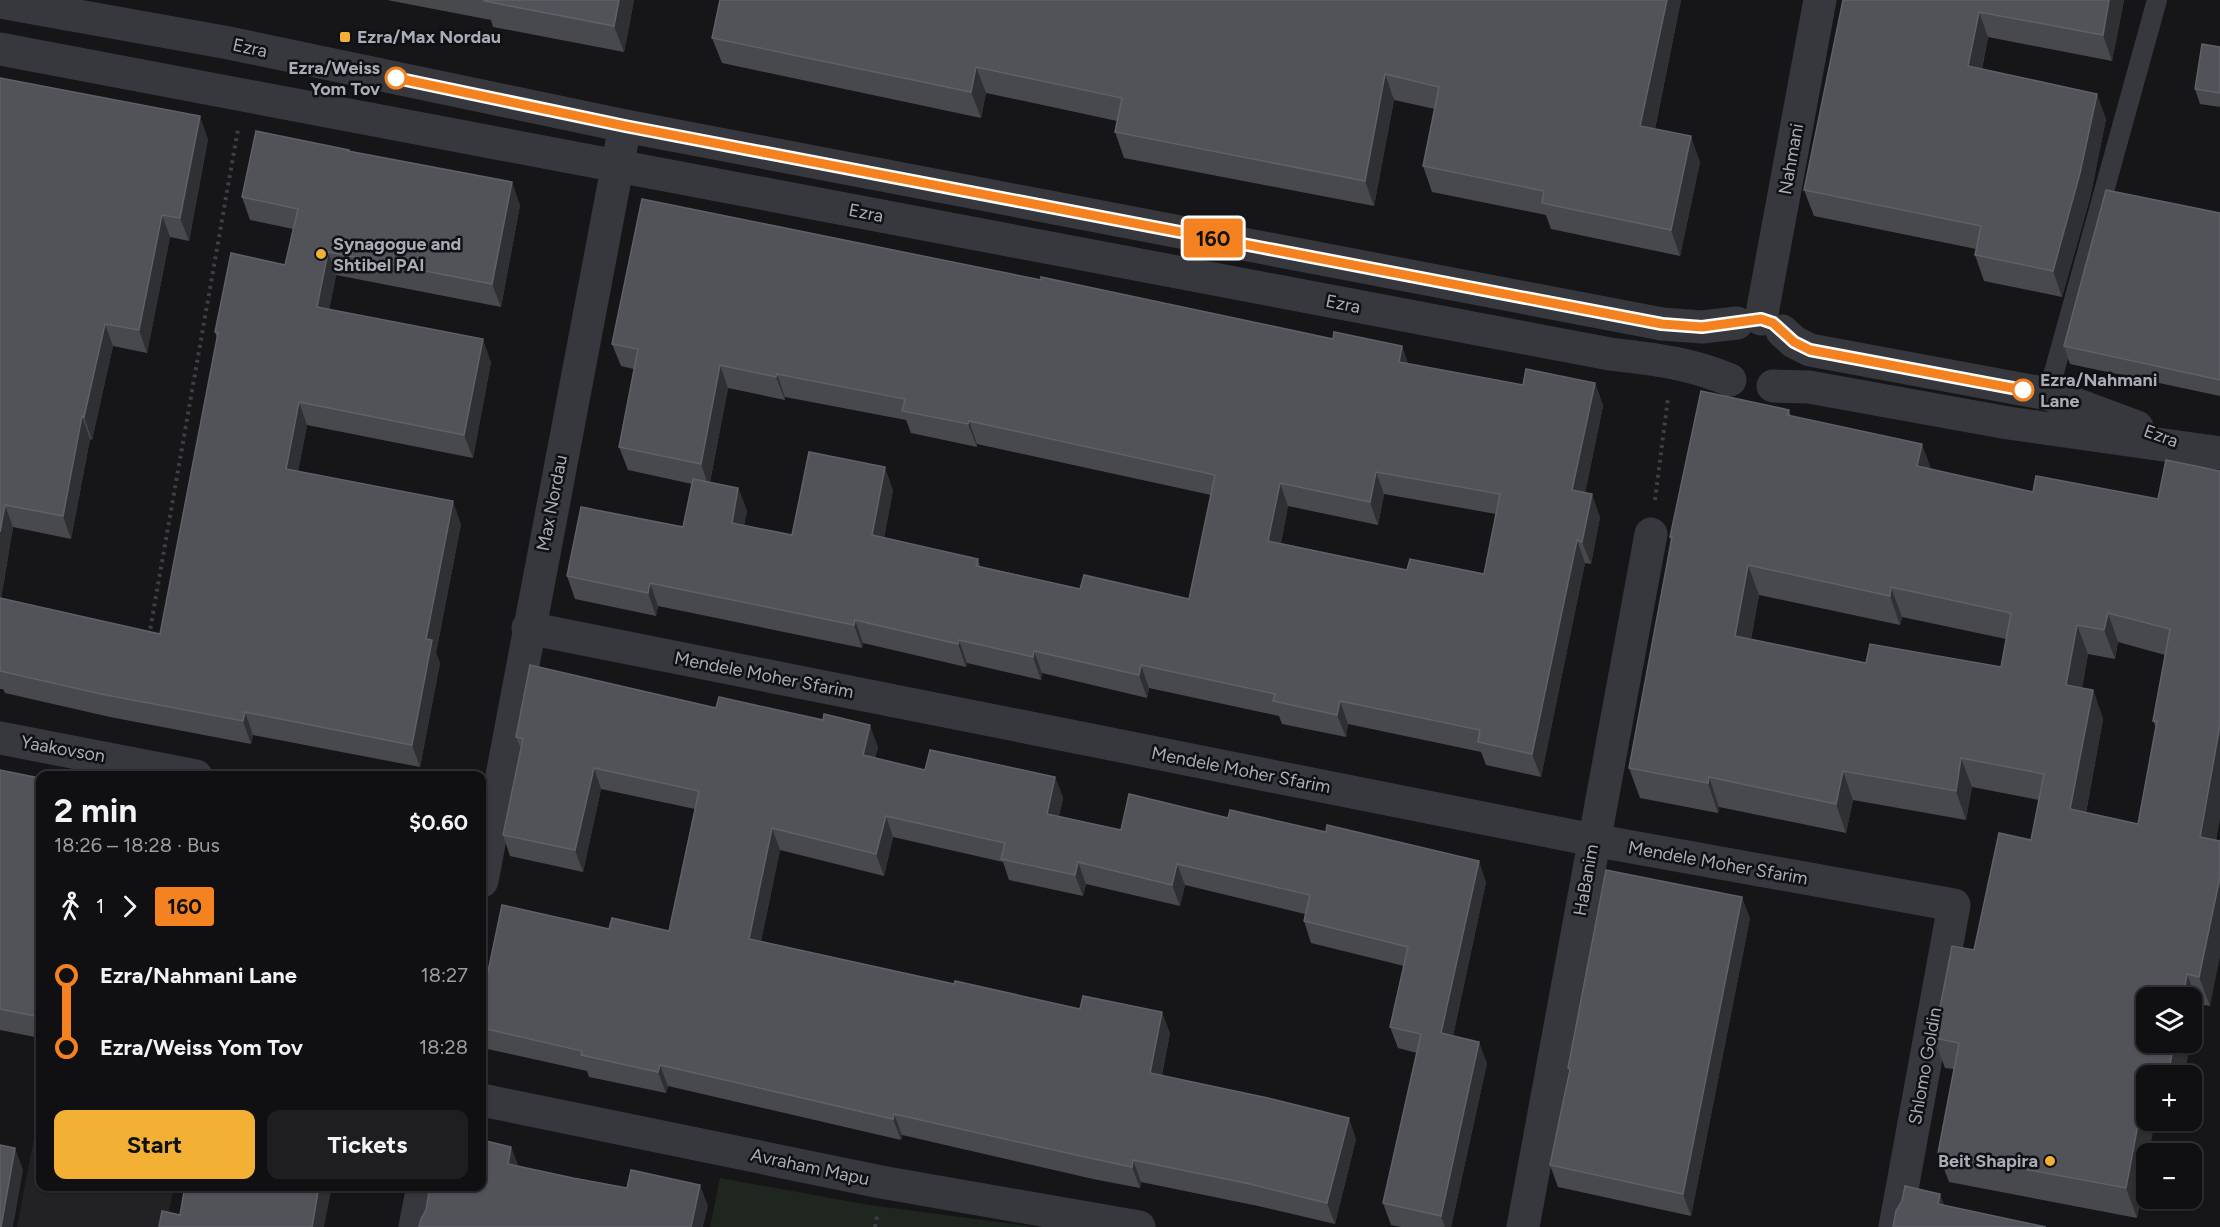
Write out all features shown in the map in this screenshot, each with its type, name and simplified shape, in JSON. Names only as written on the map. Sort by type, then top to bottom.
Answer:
[{"type":"street","name":"Nahmani","points":[[1760,324],[1820,0]]},
{"type":"street","name":"Ezra","points":[[0,2],[229,44],[625,126],[1662,324],[1702,327],[1760,324],[1810,350],[1832,356],[2048,394],[2208,451]]},
{"type":"street","name":"Ezra","points":[[0,49],[1599,352],[1673,362],[1704,369],[1730,380]]},
{"type":"street","name":"Max Nordau","points":[[486,833],[625,126]]},
{"type":"street","points":[[1760,324],[1791,347],[1791,359],[1782,378],[1773,386],[1761,390],[1748,390],[1730,380],[1722,369],[1719,358],[1721,343],[1727,332],[1760,324]]},
{"type":"street","name":"Ezra","points":[[1773,386],[1809,387],[2008,423],[2208,451]]},
{"type":"street","name":"HaBanim","points":[[1523,1227],[1651,534]]},
{"type":"street","name":"Mendele Moher Sfarim","points":[[528,627],[1593,840],[1954,905]]},
{"type":"street","name":"Yaakovson","points":[[0,738],[170,771]]},
{"type":"street","name":"Shlomo Goldin","points":[[1895,1227],[1954,905]]},
{"type":"street","name":"Avraham Mapu","points":[[486,1101],[880,1182],[1139,1227]]},
{"type":"street","points":[[415,1227],[422,1191]]},
{"type":"lane","points":[[2048,394],[2157,0]]},
{"type":"path","points":[[147,644],[244,96]]},
{"type":"path","points":[[1651,534],[1673,362]]},
{"type":"shaded area","points":[[36,1128],[36,1191],[173,1191],[166,1227],[17,1227]]},
{"type":"shaded area","points":[[720,1178],[869,1205],[1038,1227],[710,1227]]},
{"type":"building","points":[[484,0],[619,0],[614,26]]},
{"type":"building","points":[[720,0],[1667,0],[1640,126],[1691,136],[1671,230],[1542,203],[1544,191],[1423,166],[1439,87],[1385,74],[1365,181],[1115,132],[1122,98],[976,67],[971,92],[712,38]]},
{"type":"building","points":[[1843,0],[2109,0],[2103,35],[1979,12],[1968,66],[2097,94],[2080,173],[2053,271],[1975,255],[1981,226],[1804,190]]},
{"type":"building","points":[[2202,44],[2220,47],[2220,93],[2195,89]]},
{"type":"building","points":[[0,78],[200,116],[180,218],[162,215],[139,330],[105,324],[84,417],[82,416],[63,516],[5,505],[0,532]]},
{"type":"building","points":[[256,131],[512,182],[492,284],[328,252],[317,307],[483,339],[464,435],[299,402],[286,469],[453,501],[426,639],[432,640],[412,745],[245,712],[243,721],[101,694],[0,671],[0,598],[160,634],[218,333],[215,332],[231,253],[285,265],[298,209],[242,197]]},
{"type":"building","points":[[2106,190],[2220,213],[2220,380],[2064,346]]},
{"type":"building","points":[[642,199],[1041,280],[1041,277],[1333,339],[1334,332],[1402,346],[1399,362],[1523,385],[1526,369],[1595,383],[1572,490],[1592,494],[1582,542],[1577,540],[1532,754],[1478,742],[1480,730],[1340,701],[1337,715],[1273,701],[1275,694],[1141,665],[1139,675],[1034,651],[1033,657],[959,640],[958,644],[855,620],[854,625],[650,583],[648,593],[567,576],[581,507],[683,527],[693,479],[738,488],[732,523],[792,535],[809,452],[885,467],[872,535],[978,559],[976,566],[1080,589],[1084,575],[1189,599],[1215,475],[969,421],[968,424],[902,411],[905,399],[720,365],[701,464],[619,447],[638,349],[612,344]],"holes":[[[1376,472],[1500,494],[1484,574],[1410,559],[1407,570],[1268,541],[1280,483],[1370,502]]]},
{"type":"building","points":[[1701,391],[1789,410],[1787,415],[1922,444],[1917,466],[2033,492],[2036,476],[2158,499],[2166,460],[2220,471],[2220,725],[2200,837],[2220,841],[2220,877],[2199,977],[2187,974],[2185,987],[2136,987],[2136,1053],[2172,1053],[2170,1065],[2136,1065],[2137,1131],[2126,1188],[1938,1153],[1959,1043],[1934,1038],[1952,946],[1974,950],[1999,833],[2031,840],[2044,774],[1961,758],[1956,791],[1843,771],[1836,804],[1709,777],[1708,783],[1629,768],[1672,537],[1670,537]],"holes":[[[1748,565],[1890,596],[1891,587],[2011,613],[2001,667],[1870,644],[1866,663],[1735,636]],[[2108,613],[2170,629],[2153,721],[2157,721],[2138,824],[2070,809],[2093,690],[2066,685],[2077,625],[2104,630]]]},
{"type":"building","points":[[530,665],[716,708],[719,697],[823,720],[824,714],[870,725],[863,755],[925,770],[930,750],[1055,777],[1047,814],[1121,830],[1129,794],[1228,818],[1230,810],[1326,832],[1327,825],[1479,861],[1441,1033],[1479,1042],[1441,1216],[1383,1203],[1421,1034],[1390,1027],[1408,947],[1304,921],[1310,895],[1177,864],[1172,885],[1078,862],[1075,875],[1001,859],[1005,843],[886,816],[876,854],[772,828],[749,939],[1080,1009],[1083,996],[1162,1012],[1150,1073],[1349,1118],[1327,1203],[1250,1184],[1133,1160],[1132,1167],[894,1114],[893,1119],[660,1065],[658,1072],[581,1055],[582,1051],[486,1029],[486,981],[502,905],[609,929],[612,918],[669,931],[699,791],[594,768],[575,850],[503,835],[523,739],[516,737]]},
{"type":"building","points":[[0,770],[36,777],[36,1016],[0,1009]]},
{"type":"building","points":[[1606,870],[1742,897],[1683,1194],[1550,1165]]},
{"type":"building","points":[[486,1141],[511,1147],[508,1164],[573,1178],[627,1188],[631,1170],[700,1185],[691,1227],[419,1227],[426,1210],[429,1191],[486,1191]]},
{"type":"building","points":[[0,1145],[15,1148],[1,1227],[0,1227]]},
{"type":"building","points":[[1905,1186],[1940,1194],[1938,1204],[2046,1227],[1893,1227]]},
{"type":"building","points":[[184,1191],[318,1191],[312,1227],[159,1227],[162,1211],[180,1215]]},
{"type":"bus line","name":"160","points":[[396,78],[625,126],[1662,324],[1702,327],[1761,319],[1773,323],[1794,342],[1810,350],[1832,356],[2023,390]]},
{"type":"place","name":"Ezra/Max Nordau","points":[[345,37]]},
{"type":"place","name":"Ezra/Weiss Yom Tov","points":[[396,78]]},
{"type":"place","name":"Synagogue and Shtibel PAI","points":[[321,254]]},
{"type":"place","name":"Ezra/Nahmani Lane","points":[[2023,390]]},
{"type":"place","name":"Beit Shapira","points":[[2050,1161]]}]
